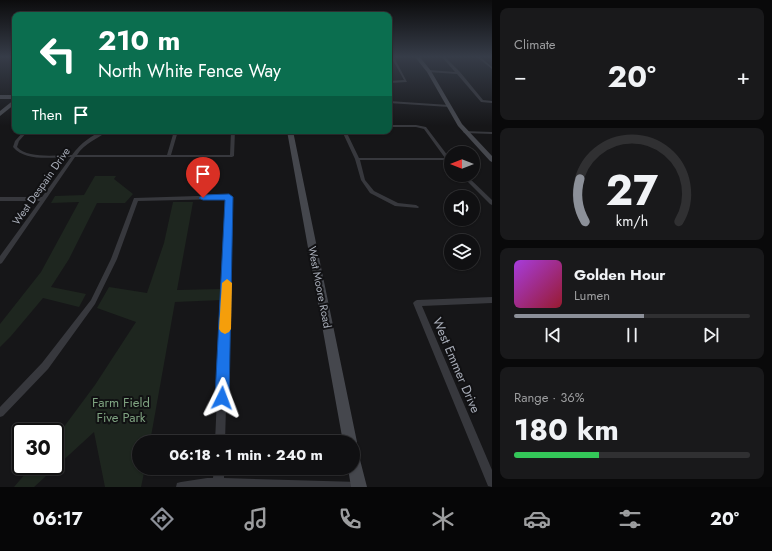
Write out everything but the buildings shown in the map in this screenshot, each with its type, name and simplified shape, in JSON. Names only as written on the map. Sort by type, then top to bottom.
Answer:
[{"type":"street","points":[[392,82],[406,82],[405,80]]},
{"type":"street","points":[[435,80],[449,106],[466,132],[492,160]]},
{"type":"street","points":[[465,80],[482,101],[492,102]]},
{"type":"street","points":[[0,97],[12,97]]},
{"type":"street","points":[[392,102],[449,106]]},
{"type":"street","points":[[0,114],[12,104]]},
{"type":"street","points":[[392,126],[416,126],[425,128],[444,153]]},
{"type":"street","points":[[466,132],[492,133]]},
{"type":"street","points":[[23,134],[17,141],[15,147],[18,151],[35,156],[232,156],[233,134]]},
{"type":"street","name":"West Despain Drive","points":[[0,261],[74,155],[83,144],[101,134]]},
{"type":"street","points":[[169,156],[175,134]]},
{"type":"street","name":"West Moore Road","points":[[291,134],[349,435]]},
{"type":"street","points":[[345,134],[357,159],[362,180],[372,192],[397,205],[416,207]]},
{"type":"street","points":[[357,159],[444,161]]},
{"type":"street","points":[[470,182],[492,203]]},
{"type":"street","points":[[0,413],[45,366],[93,302],[114,259],[136,199],[229,197],[220,435]]},
{"type":"street","points":[[0,199],[44,199]]},
{"type":"street","name":"West Emmer Drive","points":[[492,300],[416,303],[492,482]]},
{"type":"street","points":[[218,485],[219,475]]},
{"type":"street","points":[[181,487],[218,485],[359,487],[357,475]]},
{"type":"green space","points":[[95,176],[116,176],[114,179],[133,194],[125,203],[97,203],[69,259],[51,287],[86,294],[79,307],[43,298],[0,347],[0,324],[41,272],[79,202],[51,203],[55,196],[84,195]]},
{"type":"green space","name":"Farm Field Five Park","points":[[173,202],[193,202],[177,290],[222,289],[222,300],[175,302],[151,435],[132,435],[132,475],[144,475],[141,487],[105,487],[94,432],[64,460],[64,427],[95,385],[136,322],[97,308],[109,287],[147,293],[164,243]]},
{"type":"green space","name":"Farm Field Five Park","points":[[24,475],[47,475],[34,487],[14,487]]},
{"type":"slow traffic","points":[[225,329],[227,283]]},
{"type":"route","points":[[203,198],[229,197],[227,294],[222,398]]}]
